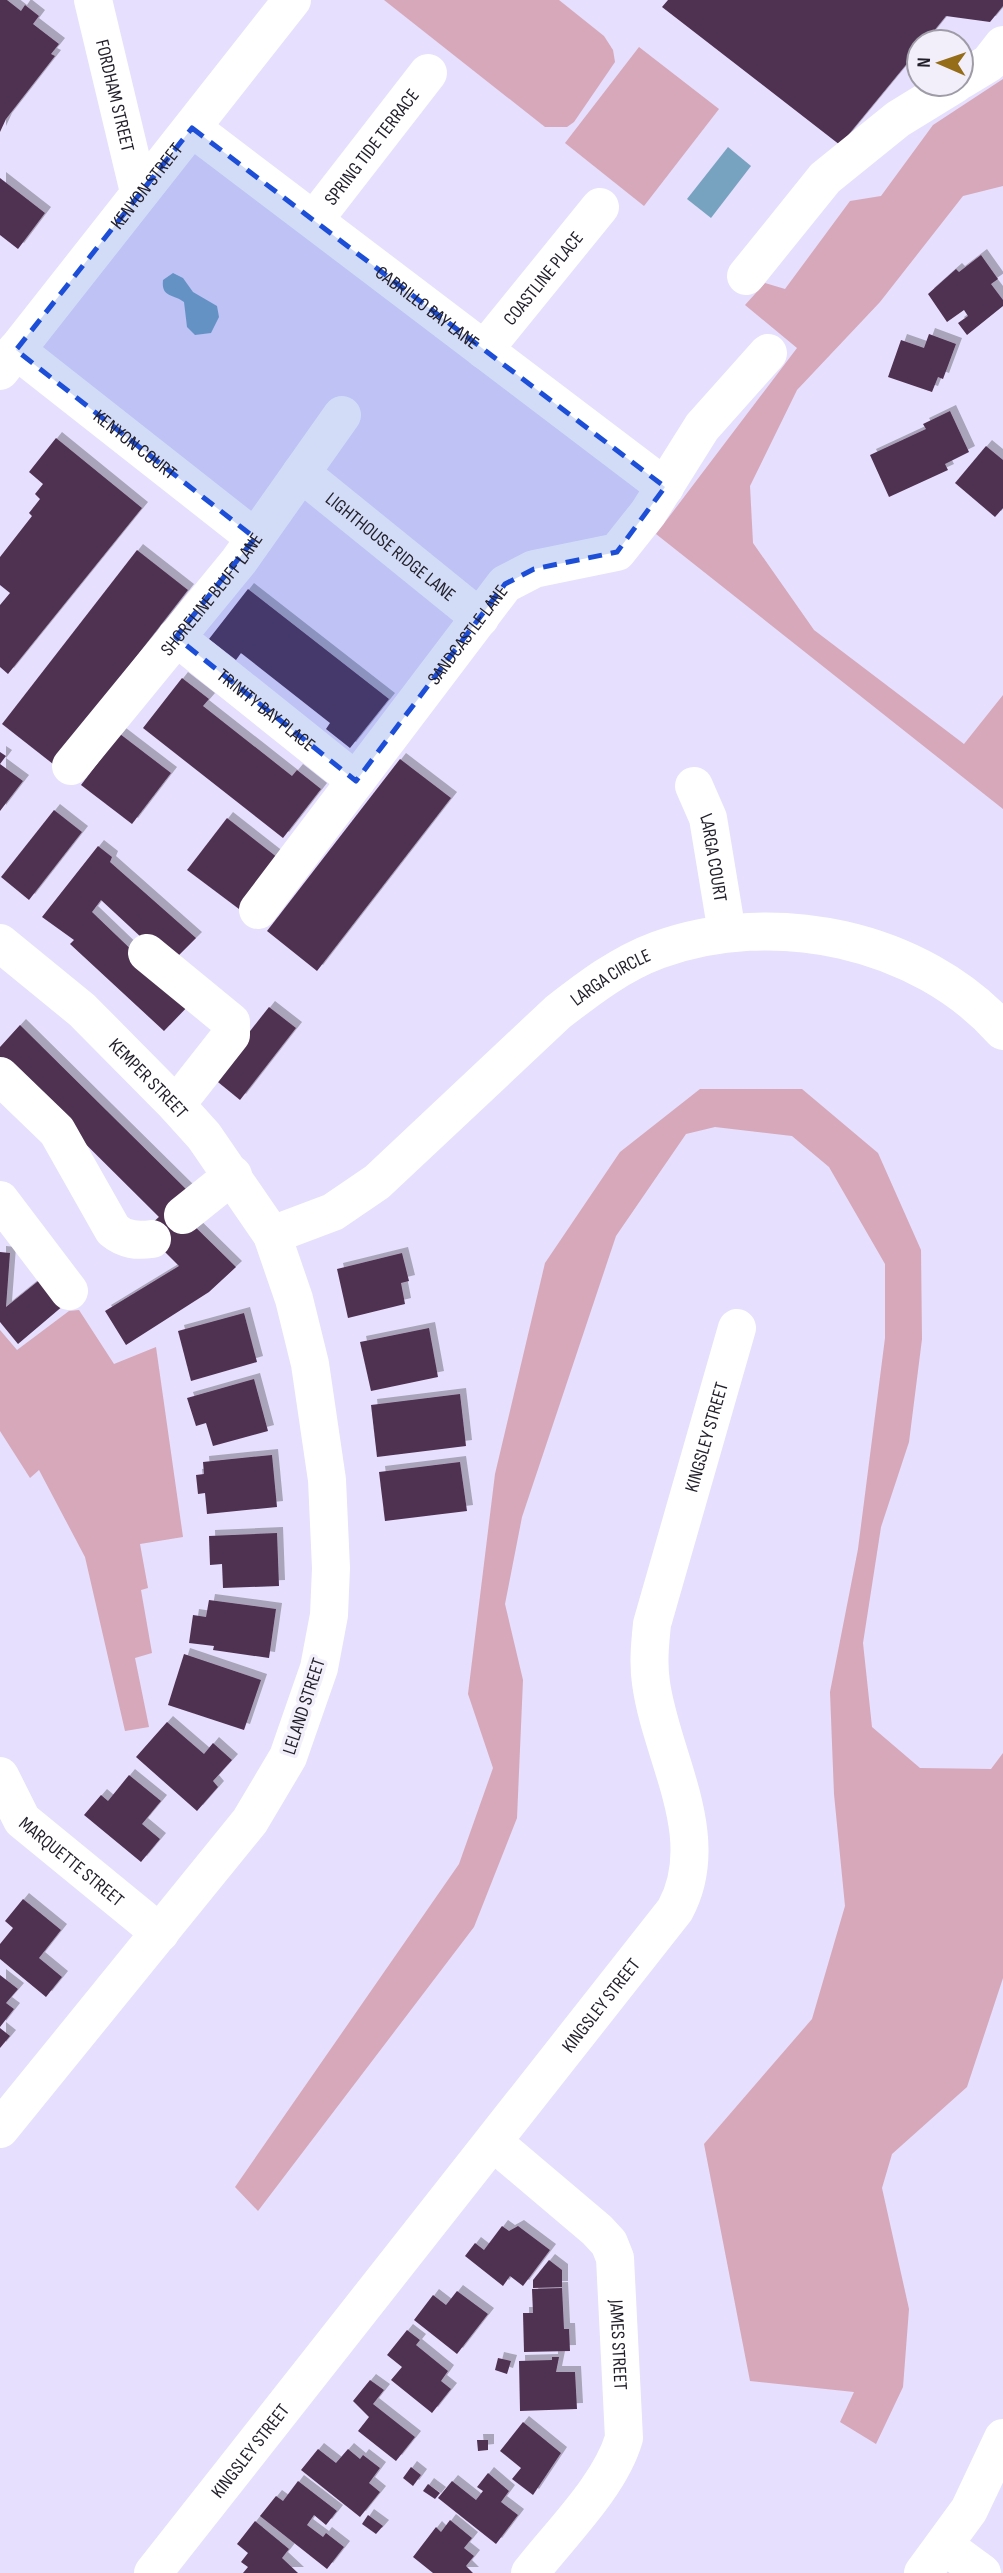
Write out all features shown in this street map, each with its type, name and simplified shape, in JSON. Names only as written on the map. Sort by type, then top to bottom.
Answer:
[{"type":"street","name":"FORDHAM STREET","points":[[93,0],[139,192]]},
{"type":"street","name":"KENYON STREET","points":[[5,363],[292,0]]},
{"type":"street","points":[[975,72],[989,63],[1003,46]]},
{"type":"street","name":"SPRING TIDE TERRACE","points":[[314,220],[428,73]]},
{"type":"street","points":[[746,276],[825,178],[898,119],[932,98]]},
{"type":"street","name":"CABRILLO BAY LANE","points":[[192,128],[665,487]]},
{"type":"street","name":"COASTLINE PLACE","points":[[484,350],[600,207]]},
{"type":"street","name":"SANDCASTLE LANE","points":[[258,911],[506,584],[534,569],[617,552],[648,513],[702,426],[768,353]]},
{"type":"street","name":"KENYON COURT","points":[[5,363],[255,538]]},
{"type":"street","name":"SHORELINE BLUFF LANE","points":[[71,766],[255,538],[342,415]]},
{"type":"street","name":"LIGHTHOUSE RIDGE LANE","points":[[301,473],[480,618]]},
{"type":"street","name":"TRINITY BAY PLACE","points":[[176,637],[356,781]]},
{"type":"street","name":"LARGA COURT","points":[[694,786],[708,818],[727,933]]},
{"type":"street","name":"LARGA CIRCLE","points":[[272,1235],[332,1212],[377,1182],[558,1012],[619,968],[659,950],[727,933],[779,932],[817,936],[884,953],[941,979],[1003,1031]]},
{"type":"street","points":[[147,953],[231,1022],[231,1035],[176,1105]]},
{"type":"street","name":"KEMPER STREET","points":[[3,954],[82,1010],[176,1105],[204,1136],[233,1175],[272,1235]]},
{"type":"street","points":[[0,1076],[57,1131],[114,1230],[122,1237],[132,1240],[152,1239]]},
{"type":"street","points":[[183,1215],[233,1175]]},
{"type":"street","points":[[0,1200],[69,1291]]},
{"type":"street","name":"LELAND STREET","points":[[0,2129],[250,1821],[288,1758],[319,1668],[328,1615],[331,1524],[316,1403],[294,1299],[272,1235]]},
{"type":"street","name":"KINGSLEY STREET","points":[[153,2573],[675,1910],[684,1892],[690,1874],[687,1819],[651,1685],[648,1655],[652,1624],[737,1328]]},
{"type":"street","name":"MARQUETTE STREET","points":[[0,1776],[22,1820],[160,1933]]},
{"type":"street","name":"JAMES STREET","points":[[493,2142],[597,2230],[609,2243],[615,2258],[624,2438],[618,2458],[607,2476],[530,2573]]},
{"type":"street","points":[[982,2573],[934,2560],[969,2510],[1003,2438]]},
{"type":"highlighted area","points":[[192,128],[665,487],[617,552],[534,569],[505,584],[356,781],[176,637],[255,538],[16,350]]},
{"type":"shaded area","points":[[384,0],[559,0],[604,36],[613,50],[615,62],[574,122],[567,127],[545,127]]},
{"type":"shaded area","points":[[639,47],[719,109],[644,206],[565,143]]},
{"type":"shaded area","points":[[1003,79],[1003,186],[963,196],[880,302],[797,390],[750,486],[753,543],[814,630],[964,744],[1003,695],[1003,809],[656,534],[797,348],[745,305],[765,283],[785,289],[850,201],[881,196],[933,125]]},
{"type":"shaded area","points":[[700,1089],[802,1089],[878,1153],[921,1250],[922,1339],[909,1442],[881,1527],[863,1643],[872,1727],[920,1768],[991,1769],[1003,1753],[1003,1978],[967,2087],[892,2154],[882,2188],[909,2309],[903,2387],[876,2444],[840,2422],[854,2392],[750,2381],[704,2144],[812,2019],[845,1906],[834,1794],[830,1692],[858,1549],[885,1338],[885,1264],[829,1167],[792,1136],[715,1127],[686,1134],[616,1236],[522,1517],[505,1604],[523,1680],[517,1818],[474,1927],[258,2211],[235,2187],[459,1864],[493,1768],[468,1694],[495,1474],[545,1263],[620,1152]]},
{"type":"shaded area","points":[[79,1310],[114,1364],[156,1347],[183,1537],[140,1544],[148,1588],[141,1590],[152,1653],[135,1658],[149,1727],[125,1731],[85,1557],[39,1470],[30,1478],[0,1431],[0,1330],[17,1350],[69,1311]]},
{"type":"water","points":[[728,147],[751,166],[711,218],[687,199]]},
{"type":"water","points":[[173,273],[183,278],[193,292],[217,306],[219,317],[211,333],[195,335],[187,327],[184,302],[164,290],[163,280]]},
{"type":"building","points":[[0,0],[7,0],[21,11],[25,5],[39,16],[33,24],[59,44],[51,54],[55,56],[6,119],[0,132]]},
{"type":"building","points":[[668,0],[1003,0],[1003,6],[990,22],[946,16],[936,28],[905,28],[905,66],[840,145],[662,7]]},
{"type":"building","points":[[0,178],[45,213],[18,249],[0,235]]},
{"type":"building","points":[[981,255],[998,279],[991,284],[1003,300],[1003,306],[967,335],[958,323],[968,316],[964,310],[947,322],[928,294],[956,269],[959,272]]},
{"type":"building","points":[[929,334],[956,344],[943,379],[938,377],[932,392],[888,377],[901,340],[924,348]]},
{"type":"building","points":[[950,411],[969,452],[945,464],[948,470],[889,497],[870,455],[926,429],[923,424]]},
{"type":"building","points":[[56,438],[142,508],[8,674],[0,667],[0,605],[10,593],[0,585],[0,557],[32,516],[29,513],[40,499],[35,494],[43,484],[29,472]]},
{"type":"building","points":[[986,446],[1003,460],[1003,508],[995,517],[955,483]]},
{"type":"building","points":[[137,550],[188,590],[53,764],[2,724]]},
{"type":"building","points":[[248,589],[389,699],[350,748],[326,729],[330,723],[241,653],[236,660],[209,639]]},
{"type":"building","points":[[182,678],[209,699],[203,706],[292,776],[297,770],[321,789],[283,838],[143,728]]},
{"type":"building","points":[[120,734],[171,773],[132,824],[81,785]]},
{"type":"building","points":[[0,752],[6,756],[0,764]]},
{"type":"building","points":[[400,759],[451,798],[317,971],[267,931]]},
{"type":"building","points":[[0,764],[23,781],[0,811]]},
{"type":"building","points":[[54,810],[82,832],[29,900],[1,877]]},
{"type":"building","points":[[227,818],[278,858],[239,909],[187,870]]},
{"type":"building","points":[[98,846],[112,857],[110,862],[196,938],[170,964],[101,900],[92,912],[189,1005],[164,1031],[70,944],[74,940],[42,917]]},
{"type":"building","points":[[269,1007],[296,1028],[240,1100],[213,1078]]},
{"type":"building","points":[[20,1025],[193,1196],[178,1210],[236,1267],[209,1292],[126,1345],[105,1311],[179,1266],[144,1231],[159,1217],[0,1059],[0,1047]]},
{"type":"building","points":[[0,1252],[10,1253],[6,1307],[42,1278],[64,1305],[18,1344],[0,1322]]},
{"type":"building","points":[[402,1253],[409,1281],[401,1283],[405,1304],[348,1318],[337,1269]]},
{"type":"building","points":[[244,1313],[257,1362],[191,1381],[178,1331]]},
{"type":"building","points":[[429,1328],[438,1377],[371,1391],[360,1342]]},
{"type":"building","points":[[254,1379],[268,1431],[213,1446],[206,1423],[196,1426],[187,1398]]},
{"type":"building","points":[[460,1394],[466,1446],[377,1457],[371,1405]]},
{"type":"building","points":[[272,1455],[277,1507],[207,1514],[205,1493],[198,1494],[196,1475],[204,1474],[203,1462]]},
{"type":"building","points":[[460,1462],[467,1511],[385,1521],[379,1472]]},
{"type":"building","points":[[277,1533],[279,1586],[223,1588],[222,1564],[210,1565],[209,1536]]},
{"type":"building","points":[[209,1600],[276,1609],[269,1658],[213,1650],[214,1646],[189,1643],[193,1615],[206,1617]]},
{"type":"building","points":[[184,1654],[261,1680],[244,1730],[168,1705]]},
{"type":"building","points":[[167,1722],[204,1754],[213,1743],[232,1760],[213,1781],[218,1787],[197,1811],[136,1757]]},
{"type":"building","points":[[129,1775],[161,1801],[142,1824],[160,1839],[141,1862],[84,1815],[101,1795],[108,1801]]},
{"type":"building","points":[[23,1899],[61,1930],[39,1958],[62,1977],[46,1997],[0,1959],[0,1944],[13,1928],[5,1921]]},
{"type":"building","points":[[0,1975],[18,1989],[6,2003],[14,2009],[0,2027]]},
{"type":"building","points":[[0,2028],[10,2036],[0,2048]]},
{"type":"building","points":[[502,2226],[509,2231],[518,2226],[550,2250],[523,2286],[510,2276],[503,2286],[465,2256],[475,2243],[484,2250]]},
{"type":"building","points":[[549,2260],[562,2270],[562,2287],[533,2288],[533,2280]]},
{"type":"building","points":[[562,2288],[564,2329],[569,2329],[570,2351],[524,2352],[523,2313],[533,2313],[532,2289]]},
{"type":"building","points":[[457,2291],[488,2314],[457,2354],[414,2320],[433,2295],[446,2305]]},
{"type":"building","points":[[407,2330],[420,2340],[416,2345],[448,2371],[441,2381],[451,2389],[432,2413],[391,2380],[402,2367],[387,2355]]},
{"type":"building","points":[[552,2357],[559,2357],[556,2372],[575,2372],[577,2409],[520,2411],[519,2361],[552,2360]]},
{"type":"building","points":[[498,2358],[511,2361],[507,2374],[495,2370]]},
{"type":"building","points":[[370,2380],[384,2390],[373,2404],[415,2437],[396,2461],[358,2431],[369,2417],[353,2401]]},
{"type":"building","points":[[523,2422],[561,2453],[533,2495],[512,2479],[521,2468],[500,2451]]},
{"type":"building","points":[[477,2440],[488,2440],[488,2450],[478,2451]]},
{"type":"building","points":[[318,2449],[336,2463],[348,2449],[360,2459],[363,2455],[380,2468],[369,2483],[380,2492],[360,2517],[301,2470]]},
{"type":"building","points":[[411,2467],[421,2475],[413,2486],[403,2478]]},
{"type":"building","points":[[488,2473],[509,2491],[501,2502],[518,2515],[496,2544],[438,2498],[452,2481],[476,2500],[483,2491],[477,2487]]},
{"type":"building","points":[[298,2481],[337,2511],[326,2525],[314,2515],[307,2525],[323,2537],[326,2533],[344,2547],[327,2569],[260,2516],[276,2496],[283,2501]]},
{"type":"building","points":[[428,2484],[440,2493],[435,2499],[423,2491]]},
{"type":"building","points":[[368,2515],[383,2526],[376,2534],[362,2524]]},
{"type":"building","points":[[450,2520],[472,2538],[464,2548],[474,2556],[466,2566],[473,2573],[433,2573],[413,2557],[436,2527],[441,2532]]},
{"type":"building","points":[[255,2521],[289,2549],[282,2558],[298,2573],[243,2573],[248,2567],[241,2562],[248,2553],[237,2544]]}]
